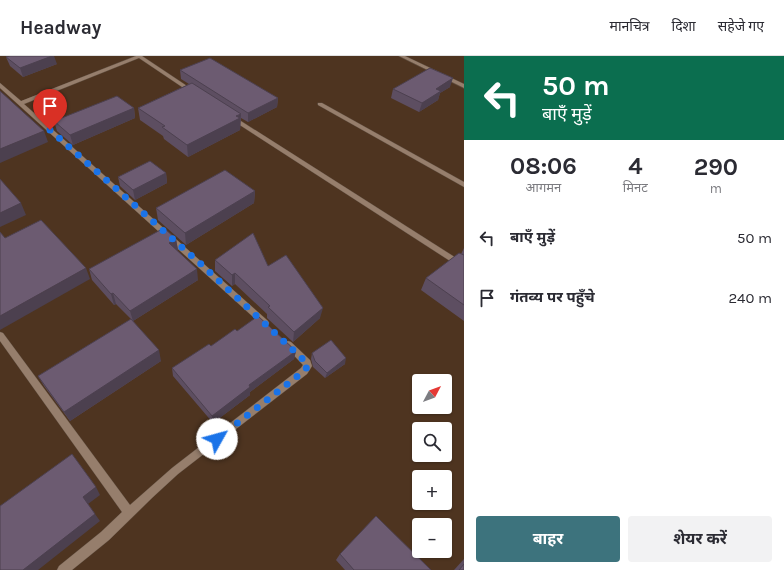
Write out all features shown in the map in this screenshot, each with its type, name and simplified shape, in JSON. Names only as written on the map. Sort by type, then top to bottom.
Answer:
[{"type":"lane","points":[[20,103],[140,56],[197,94]]},
{"type":"lane","points":[[401,56],[464,86]]},
{"type":"lane","points":[[0,85],[270,328]]},
{"type":"lane","points":[[320,104],[464,185]]},
{"type":"lane","points":[[222,111],[464,267]]},
{"type":"lane","points":[[0,335],[129,512]]},
{"type":"lane","points":[[63,570],[105,536],[129,512],[175,471],[304,371],[308,366],[307,363],[282,338]]},
{"type":"shaded area","points":[[0,56],[464,56],[464,570],[0,570]]},
{"type":"building","points":[[52,56],[20,68],[6,57]]},
{"type":"building","points":[[210,58],[278,98],[248,113],[180,70]]},
{"type":"building","points":[[430,68],[453,78],[436,89],[441,91],[422,103],[393,89]]},
{"type":"building","points":[[192,83],[241,114],[236,116],[240,118],[187,145],[162,127],[165,126],[138,108]]},
{"type":"building","points":[[0,91],[44,131],[0,149]]},
{"type":"building","points":[[117,96],[134,108],[70,135],[54,121]]},
{"type":"building","points":[[150,161],[166,173],[133,190],[118,177]]},
{"type":"building","points":[[225,170],[255,191],[185,233],[156,208]]},
{"type":"building","points":[[0,179],[21,203],[0,213]]},
{"type":"building","points":[[41,220],[86,268],[0,316],[0,232],[5,238]]},
{"type":"building","points":[[164,228],[176,239],[169,243],[197,269],[130,311],[113,293],[111,294],[89,269]]},
{"type":"building","points":[[253,233],[268,266],[286,255],[323,308],[294,332],[268,307],[270,306],[235,273],[232,275],[215,260]]},
{"type":"building","points":[[459,253],[464,255],[464,305],[426,278]]},
{"type":"building","points":[[258,316],[296,351],[249,385],[250,387],[212,416],[172,368],[209,344],[211,346],[235,329],[237,331]]},
{"type":"building","points":[[131,319],[159,350],[64,412],[38,376]]},
{"type":"building","points":[[331,340],[346,358],[327,373],[315,361],[312,353]]},
{"type":"building","points":[[72,454],[96,487],[83,497],[95,514],[23,570],[0,570],[0,506]]},
{"type":"building","points":[[376,516],[412,551],[412,558],[419,558],[431,570],[354,570],[340,554]]},
{"type":"building","points":[[464,564],[464,570],[459,570]]},
{"type":"route","points":[[50,130],[202,265],[307,363],[308,366],[304,371],[217,439]]}]
